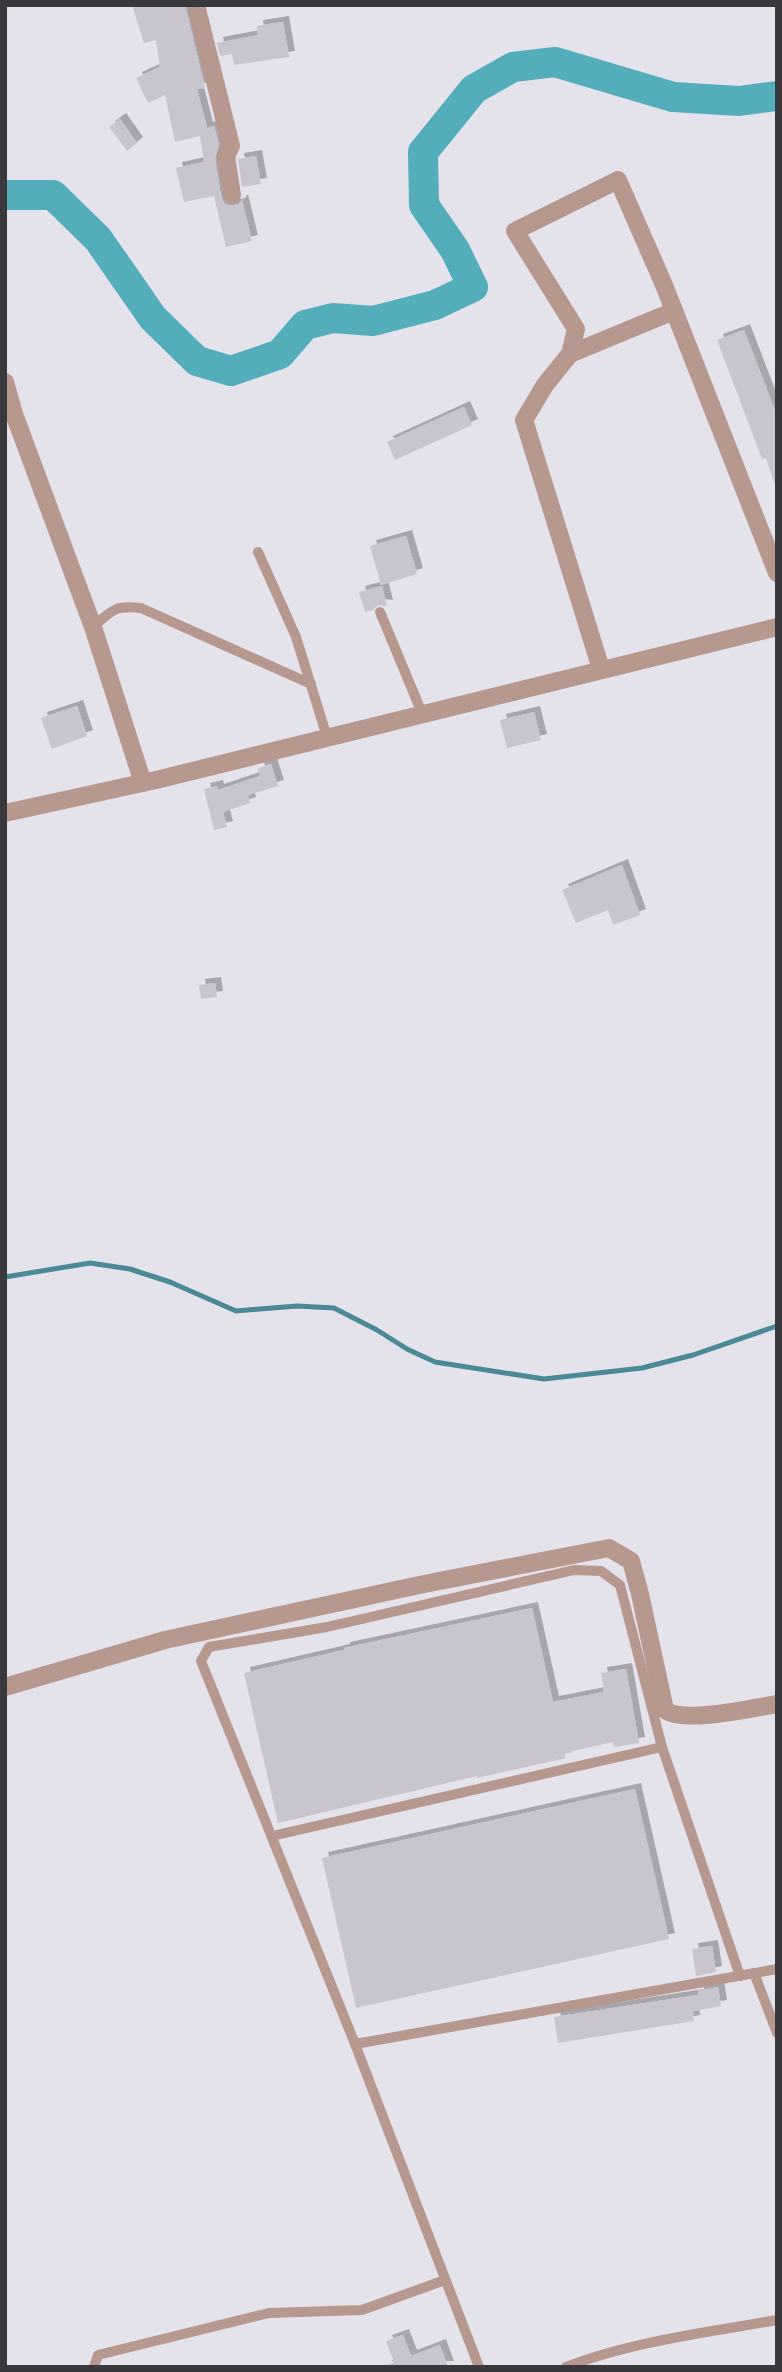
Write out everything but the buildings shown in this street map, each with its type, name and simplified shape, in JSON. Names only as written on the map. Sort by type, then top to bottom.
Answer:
[{"type":"street","points":[[196,5],[231,146],[226,156],[232,195]]},
{"type":"street","points":[[601,669],[524,419],[545,385],[570,354],[576,329],[515,231],[618,180],[664,285],[777,573]]},
{"type":"street","points":[[570,354],[674,311]]},
{"type":"street","points":[[5,382],[14,414],[93,627],[143,783]]},
{"type":"street","points":[[5,813],[143,783],[777,627]]},
{"type":"street","points":[[5,1687],[165,1640],[425,1584],[610,1548],[631,1561],[665,1710],[669,1713],[720,1714],[777,1704]]},
{"type":"lane","points":[[258,552],[296,637],[327,737]]},
{"type":"lane","points":[[93,627],[109,612],[123,606],[141,608],[311,684]]},
{"type":"lane","points":[[380,612],[422,713]]},
{"type":"lane","points":[[479,2367],[355,2044],[201,1661],[209,1647],[327,1627],[574,1570],[601,1571],[620,1585],[662,1747],[740,1976]]},
{"type":"lane","points":[[272,1836],[662,1747]]},
{"type":"lane","points":[[355,2044],[777,1969]]},
{"type":"lane","points":[[754,1973],[777,2033]]},
{"type":"lane","points":[[94,2367],[98,2355],[190,2332],[269,2313],[362,2310],[445,2280]]},
{"type":"lane","points":[[566,2367],[592,2357],[777,2320]]},
{"type":"waterway","points":[[5,195],[53,195],[98,239],[153,318],[197,361],[231,371],[280,354],[305,325],[333,318],[373,321],[435,305],[473,287],[455,250],[424,205],[423,152],[474,89],[513,67],[555,62],[673,97],[739,101],[777,96]]},
{"type":"waterway","points":[[5,1277],[90,1263],[130,1269],[170,1282],[236,1311],[297,1306],[334,1308],[435,1362],[544,1379],[642,1368],[693,1355],[777,1326]]}]
